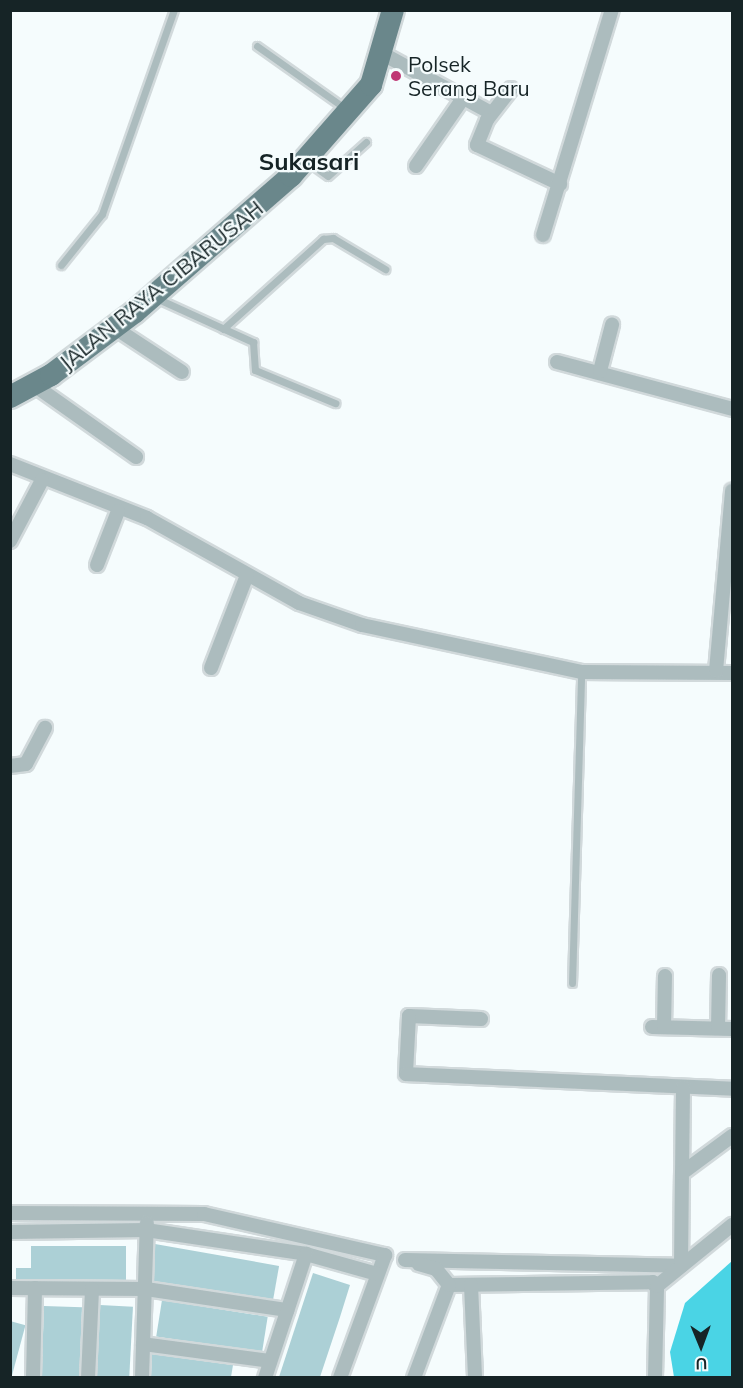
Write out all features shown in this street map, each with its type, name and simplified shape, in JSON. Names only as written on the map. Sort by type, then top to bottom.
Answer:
[{"type":"main road","name":"JALAN RAYA CIBARUSAH","points":[[10,397],[34,385],[115,328],[154,297],[306,160],[351,112],[371,85],[383,54],[393,10]]},
{"type":"street","points":[[543,235],[612,10]]},
{"type":"street","points":[[383,54],[491,113]]},
{"type":"street","points":[[511,89],[491,113],[477,145],[560,184]]},
{"type":"street","points":[[416,166],[464,98]]},
{"type":"street","points":[[600,371],[612,325]]},
{"type":"street","points":[[115,328],[182,372]]},
{"type":"street","points":[[557,362],[600,371],[732,409]]},
{"type":"street","points":[[34,385],[135,457]]},
{"type":"street","points":[[10,464],[42,480],[118,511],[167,527],[247,575],[317,611],[362,625],[581,672],[716,671],[732,673]]},
{"type":"street","points":[[10,541],[42,480]]},
{"type":"street","points":[[716,671],[732,491]]},
{"type":"street","points":[[97,565],[118,511]]},
{"type":"street","points":[[211,668],[247,575]]},
{"type":"street","points":[[10,766],[26,764],[45,728]]},
{"type":"street","points":[[717,1028],[719,975]]},
{"type":"street","points":[[665,976],[658,1027],[732,1029]]},
{"type":"street","points":[[481,1019],[409,1016],[406,1074],[732,1089]]},
{"type":"street","points":[[681,1266],[684,1087]]},
{"type":"street","points":[[682,1173],[732,1136]]},
{"type":"street","points":[[142,1377],[147,1212]]},
{"type":"street","points":[[10,1213],[204,1214],[405,1260],[436,1269],[449,1285]]},
{"type":"street","points":[[449,1285],[657,1286],[732,1225]]},
{"type":"street","points":[[10,1232],[146,1230],[306,1254],[377,1275]]},
{"type":"street","points":[[265,1377],[306,1254]]},
{"type":"street","points":[[340,1377],[385,1256]]},
{"type":"street","points":[[405,1260],[681,1266]]},
{"type":"street","points":[[414,1377],[449,1285]]},
{"type":"street","points":[[471,1285],[475,1377]]},
{"type":"street","points":[[655,1377],[657,1286]]},
{"type":"street","points":[[10,1288],[146,1289],[287,1310]]},
{"type":"street","points":[[33,1377],[35,1288]]},
{"type":"street","points":[[87,1377],[92,1289]]},
{"type":"street","points":[[143,1344],[270,1361]]},
{"type":"lane","points":[[61,265],[102,214],[174,10]]},
{"type":"lane","points":[[257,46],[351,112]]},
{"type":"lane","points":[[306,160],[328,176],[366,142]]},
{"type":"lane","points":[[223,329],[323,238],[333,238],[385,269]]},
{"type":"lane","points":[[154,297],[253,342],[255,370],[335,403]]},
{"type":"lane","points":[[572,983],[581,672]]},
{"type":"water","points":[[732,1261],[732,1377],[674,1377],[670,1352],[685,1303]]},
{"type":"building","points":[[155,1244],[279,1266],[273,1302],[149,1280]]},
{"type":"building","points":[[31,1246],[126,1246],[126,1280],[16,1279],[16,1268],[31,1268]]},
{"type":"building","points":[[313,1273],[350,1285],[340,1317],[320,1377],[279,1377]]},
{"type":"building","points":[[162,1300],[268,1317],[262,1353],[156,1337]]},
{"type":"building","points":[[100,1305],[133,1307],[129,1378],[96,1377]]},
{"type":"building","points":[[44,1306],[82,1307],[80,1378],[42,1377]]},
{"type":"building","points":[[10,1321],[25,1325],[11,1378],[10,1378]]},
{"type":"building","points":[[152,1354],[233,1365],[231,1377],[151,1377]]},
{"type":"place","name":"Polsek Serang Baru","points":[[396,76]]},
{"type":"district","name":"Sukasari","points":[[309,162]]}]
